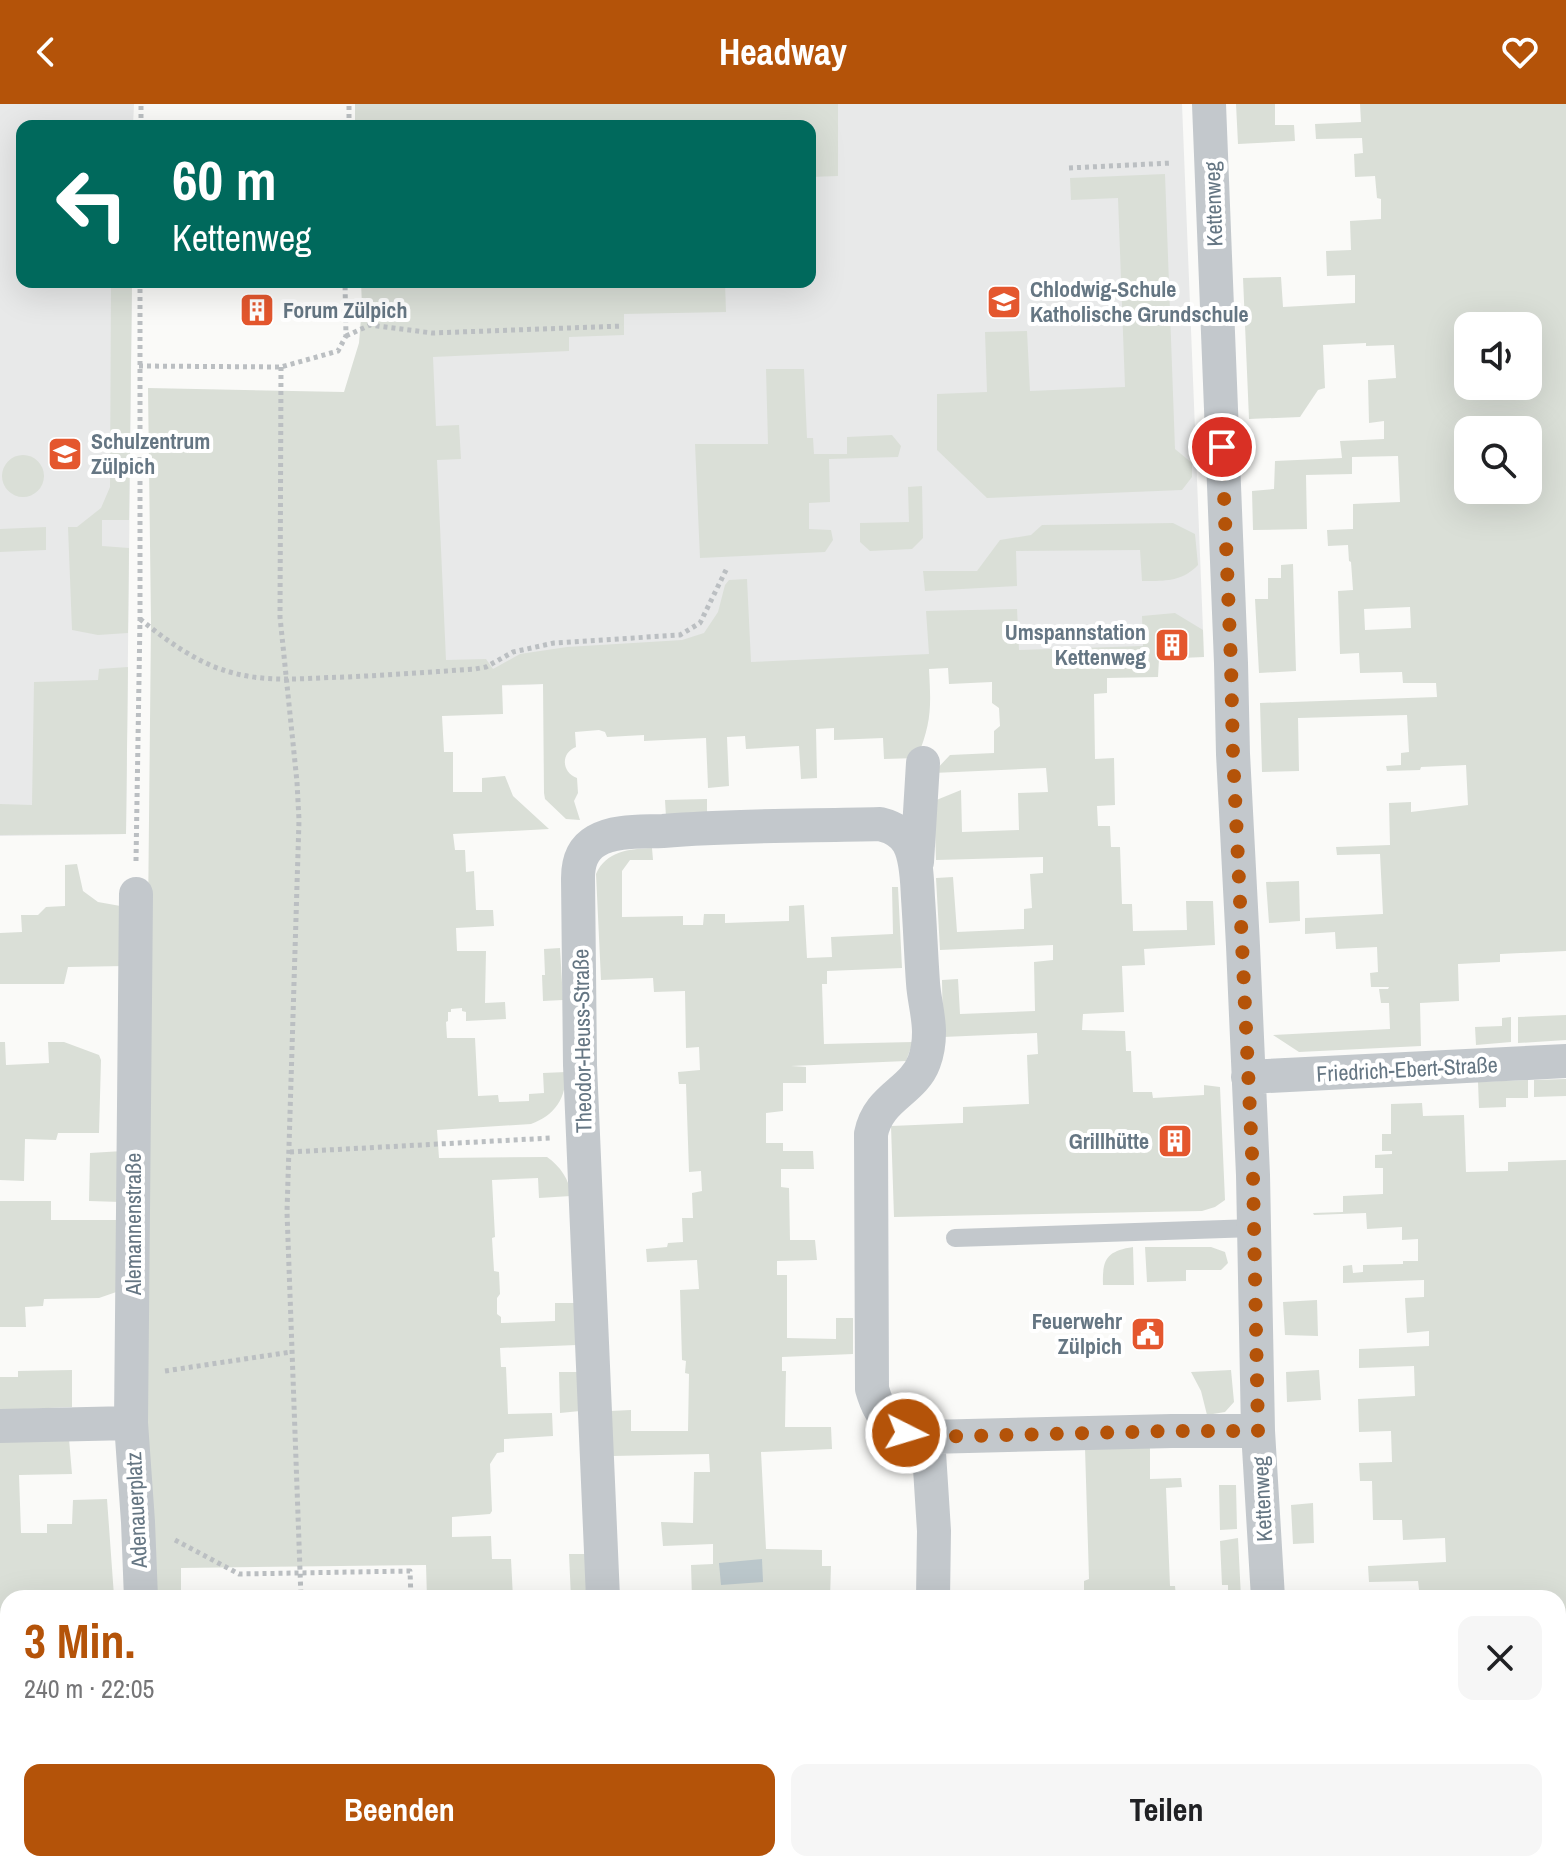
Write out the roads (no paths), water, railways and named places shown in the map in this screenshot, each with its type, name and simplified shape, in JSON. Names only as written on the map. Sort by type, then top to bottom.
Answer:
[{"type":"street","name":"Kettenweg","points":[[1209,104],[1254,1228],[1258,1431],[1268,1590]]},
{"type":"street","name":"Theodor-Heuss-Straße","points":[[923,763],[916,872],[929,1033],[922,1067],[880,1111],[871,1134],[872,1389],[876,1405],[890,1423],[906,1433],[928,1437],[1258,1431]]},
{"type":"street","name":"Theodor-Heuss-Straße","points":[[603,1590],[580,1065],[578,865],[582,855],[596,841],[624,833],[710,827],[880,824],[895,829],[906,839],[916,872]]},
{"type":"street","name":"Alemannenstraße","points":[[131,1423],[136,894]]},
{"type":"street","name":"Friedrich-Ebert-Straße","points":[[1248,1077],[1566,1061]]},
{"type":"street","points":[[0,1426],[131,1423]]},
{"type":"street","name":"Adenauerplatz","points":[[131,1423],[141,1590]]},
{"type":"street","points":[[928,1437],[934,1531],[933,1590]]},
{"type":"lane","points":[[955,1238],[1254,1228]]},
{"type":"place","name":"Chlodwig-Schule Katholische Grundschule","points":[[1004,302]]},
{"type":"place","name":"Forum Zülpich","points":[[257,310]]},
{"type":"place","name":"Schulzentrum Zülpich","points":[[65,454]]},
{"type":"place","name":"Umspannstation Kettenweg","points":[[1172,645]]},
{"type":"place","name":"Grillhütte","points":[[1175,1141]]},
{"type":"place","name":"Feuerwehr Zülpich","points":[[1148,1334]]}]
